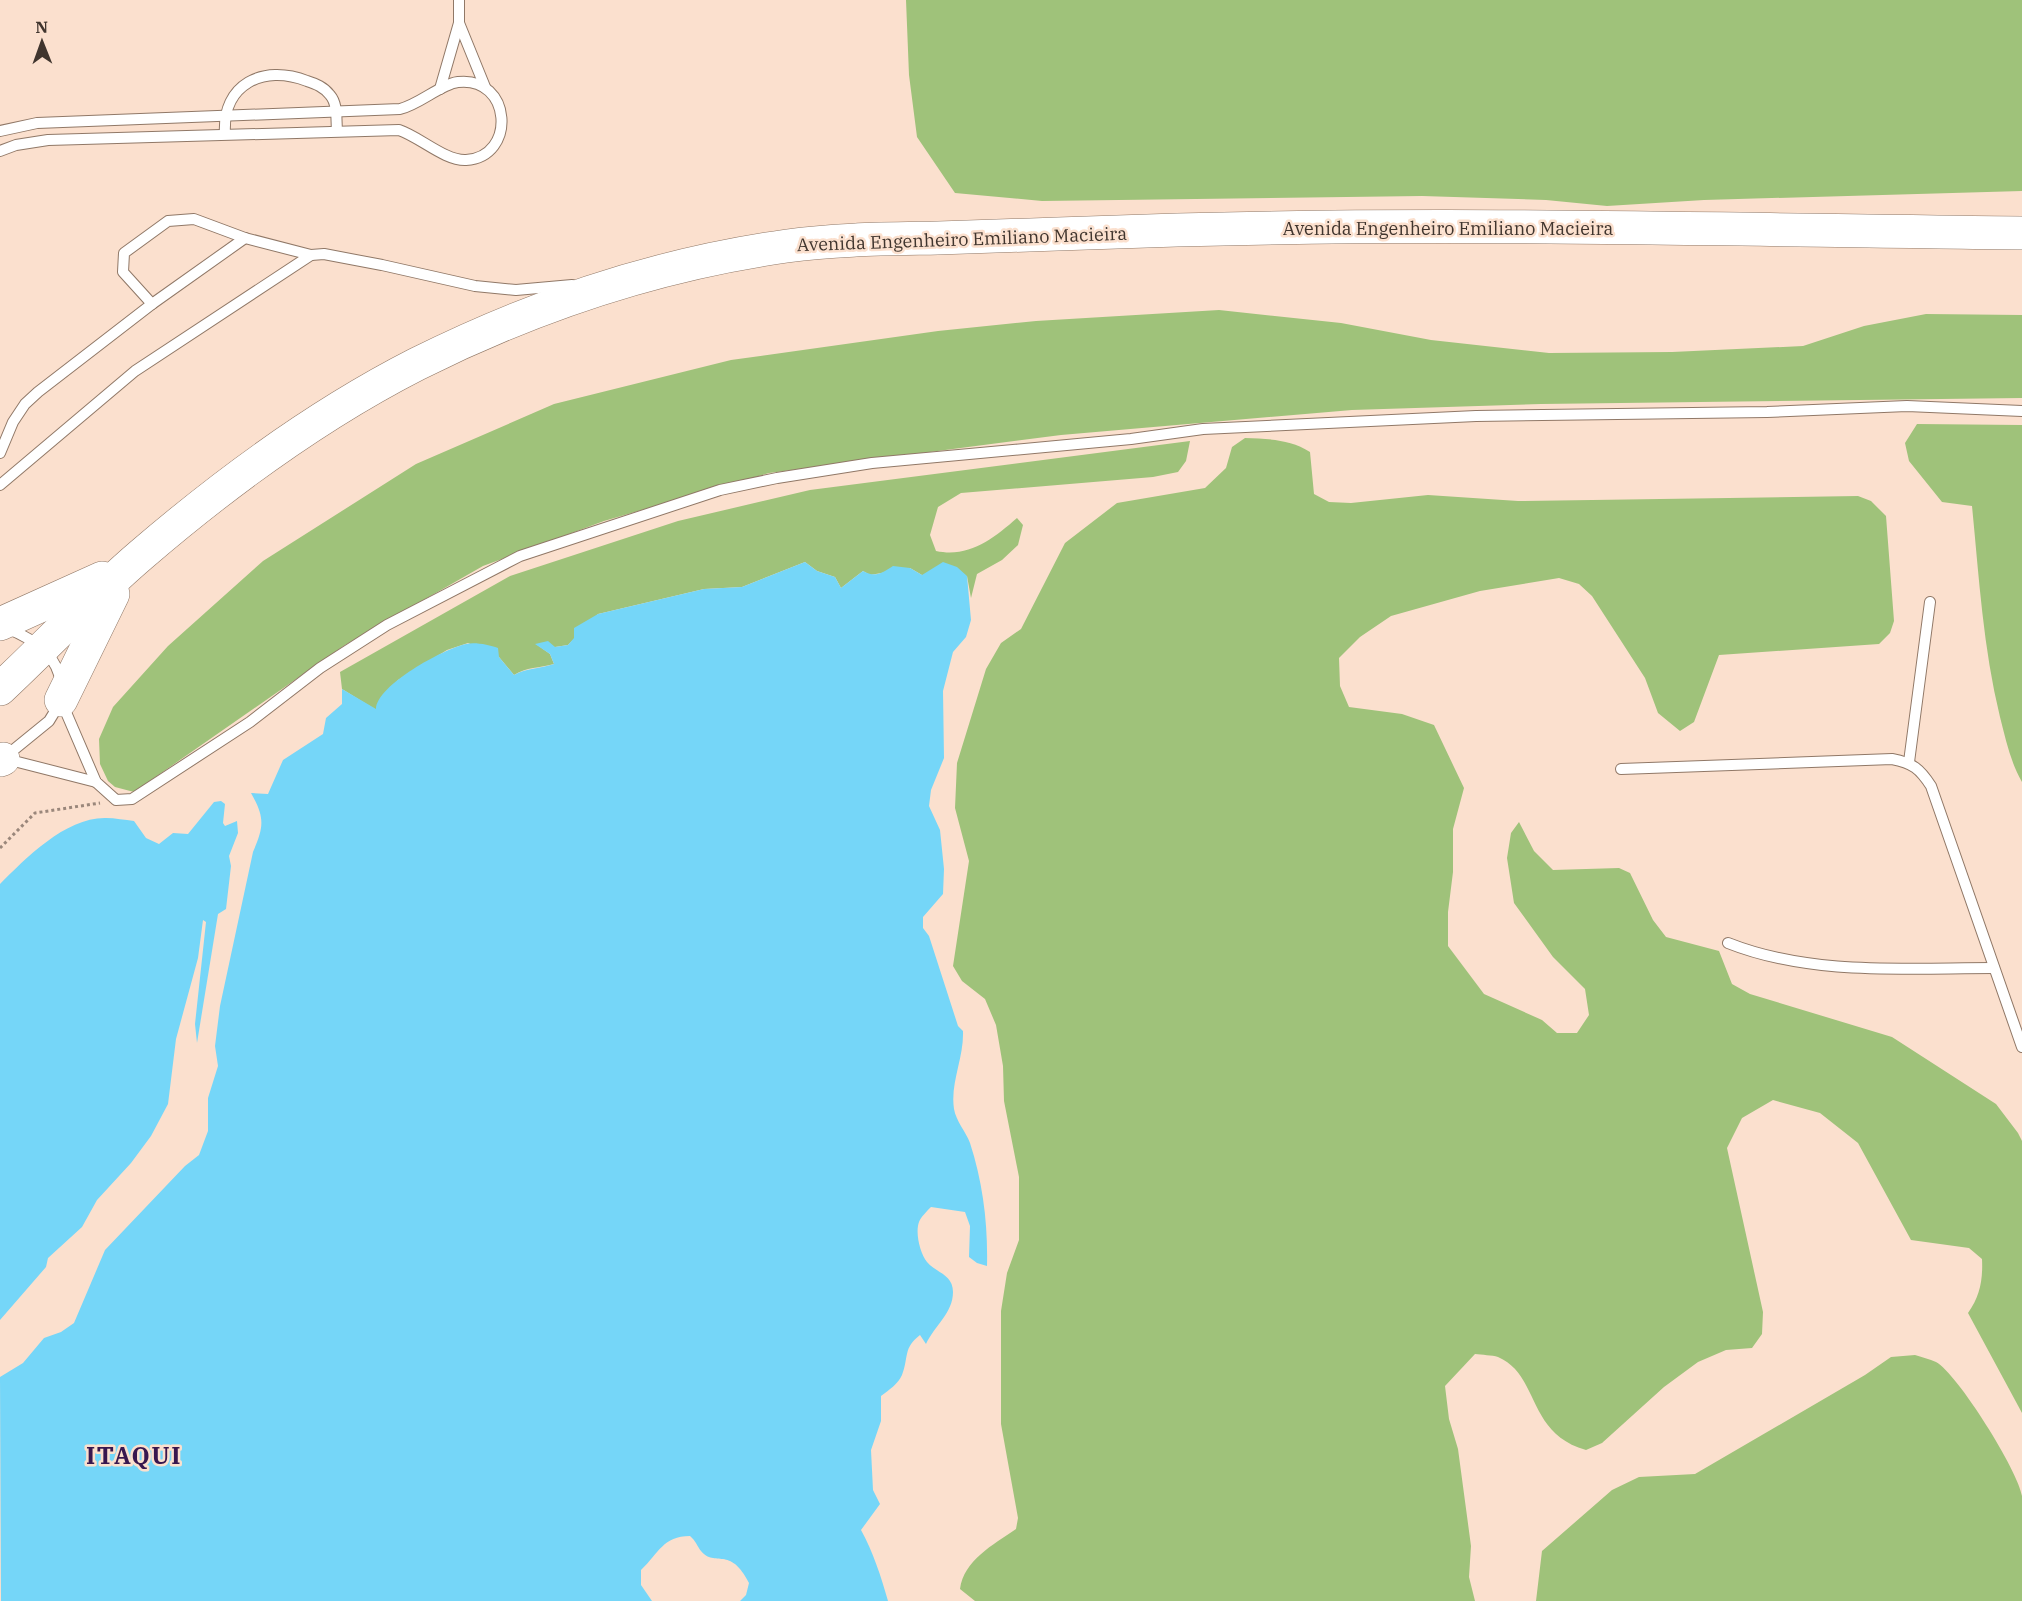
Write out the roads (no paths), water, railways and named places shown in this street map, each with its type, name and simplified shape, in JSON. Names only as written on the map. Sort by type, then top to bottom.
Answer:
[{"type":"highway","name":"Avenida Engenheiro Emiliano Macieira","points":[[0,689],[138,558],[231,481],[339,408],[416,365],[481,335],[561,302],[677,266],[791,245],[861,240],[1238,229],[1482,227],[2022,233]]},
{"type":"highway","points":[[0,625],[96,582],[138,558]]},
{"type":"highway","points":[[61,700],[99,617],[138,558]]},
{"type":"lane","points":[[440,89],[459,23],[459,0]]},
{"type":"lane","points":[[0,151],[16,145],[48,140],[399,130],[414,135],[449,157],[467,160],[484,154],[497,142],[503,125],[501,107],[485,87],[459,23]]},
{"type":"lane","points":[[225,134],[224,116],[229,102],[242,88],[257,78],[276,74],[288,75],[321,87],[332,96],[336,111],[336,131]]},
{"type":"lane","points":[[0,131],[37,123],[400,109],[421,102],[440,89],[457,82],[475,83],[485,87]]},
{"type":"lane","points":[[152,304],[123,272],[124,253],[168,221],[194,219],[245,238],[311,255],[324,254],[475,286],[516,290],[632,279]]},
{"type":"lane","points":[[0,453],[13,422],[25,404],[152,304],[245,238]]},
{"type":"lane","points":[[0,485],[135,371],[311,255]]},
{"type":"lane","points":[[0,625],[21,634],[43,649],[52,660],[60,678],[61,700],[96,782],[116,800],[132,799],[250,722],[320,668],[387,625],[520,556],[720,490],[777,478],[872,463],[1131,439],[1203,429],[1476,416],[1767,412],[1907,406],[2022,411]]},
{"type":"lane","points":[[1909,762],[1930,602]]},
{"type":"lane","points":[[1,759],[49,721],[61,700]]},
{"type":"lane","points":[[1,759],[96,782]]},
{"type":"lane","points":[[1621,769],[1892,759],[1909,762],[1919,768],[1931,786],[2022,1047]]},
{"type":"lane","points":[[1728,943],[1776,959],[1860,968],[1994,968]]},
{"type":"water","points":[[805,562],[817,571],[835,577],[841,588],[863,571],[882,573],[893,566],[910,568],[922,575],[943,562],[957,567],[967,576],[971,620],[966,637],[953,652],[943,691],[944,758],[931,790],[929,806],[940,830],[944,869],[943,894],[923,917],[923,928],[929,936],[958,1026],[963,1031],[954,1090],[954,1109],[970,1143],[978,1173],[987,1235],[987,1266],[969,1257],[970,1226],[965,1212],[931,1207],[919,1222],[919,1243],[927,1262],[950,1281],[952,1299],[947,1313],[926,1344],[920,1335],[911,1344],[900,1378],[881,1396],[881,1421],[871,1450],[873,1490],[880,1504],[861,1530],[876,1564],[888,1601],[740,1601],[746,1595],[749,1583],[742,1571],[729,1561],[706,1556],[690,1536],[667,1542],[641,1570],[641,1585],[652,1601],[1,1601],[0,1377],[23,1363],[44,1338],[61,1332],[74,1323],[105,1250],[185,1166],[199,1155],[208,1131],[208,1098],[218,1066],[215,1046],[220,1006],[253,852],[261,828],[259,809],[251,793],[268,794],[283,760],[323,734],[326,718],[342,704],[342,689],[376,709],[387,689],[413,669],[442,653],[470,643],[498,648],[499,657],[514,675],[549,666],[554,664],[550,654],[535,644],[548,641],[555,647],[568,645],[574,638],[574,628],[598,614],[704,589],[742,587]]},
{"type":"water","points":[[221,801],[225,804],[223,823],[225,826],[237,821],[238,833],[229,856],[231,866],[226,909],[218,914],[197,1043],[195,1024],[206,922],[203,920],[198,958],[176,1039],[168,1104],[151,1136],[131,1163],[97,1200],[82,1227],[48,1258],[46,1267],[0,1320],[0,884],[34,851],[76,824],[91,819],[106,818],[134,821],[146,838],[159,844],[173,833],[188,834],[214,802]]},
{"type":"district","name":"ITAQUI","points":[[134,1455]]}]
